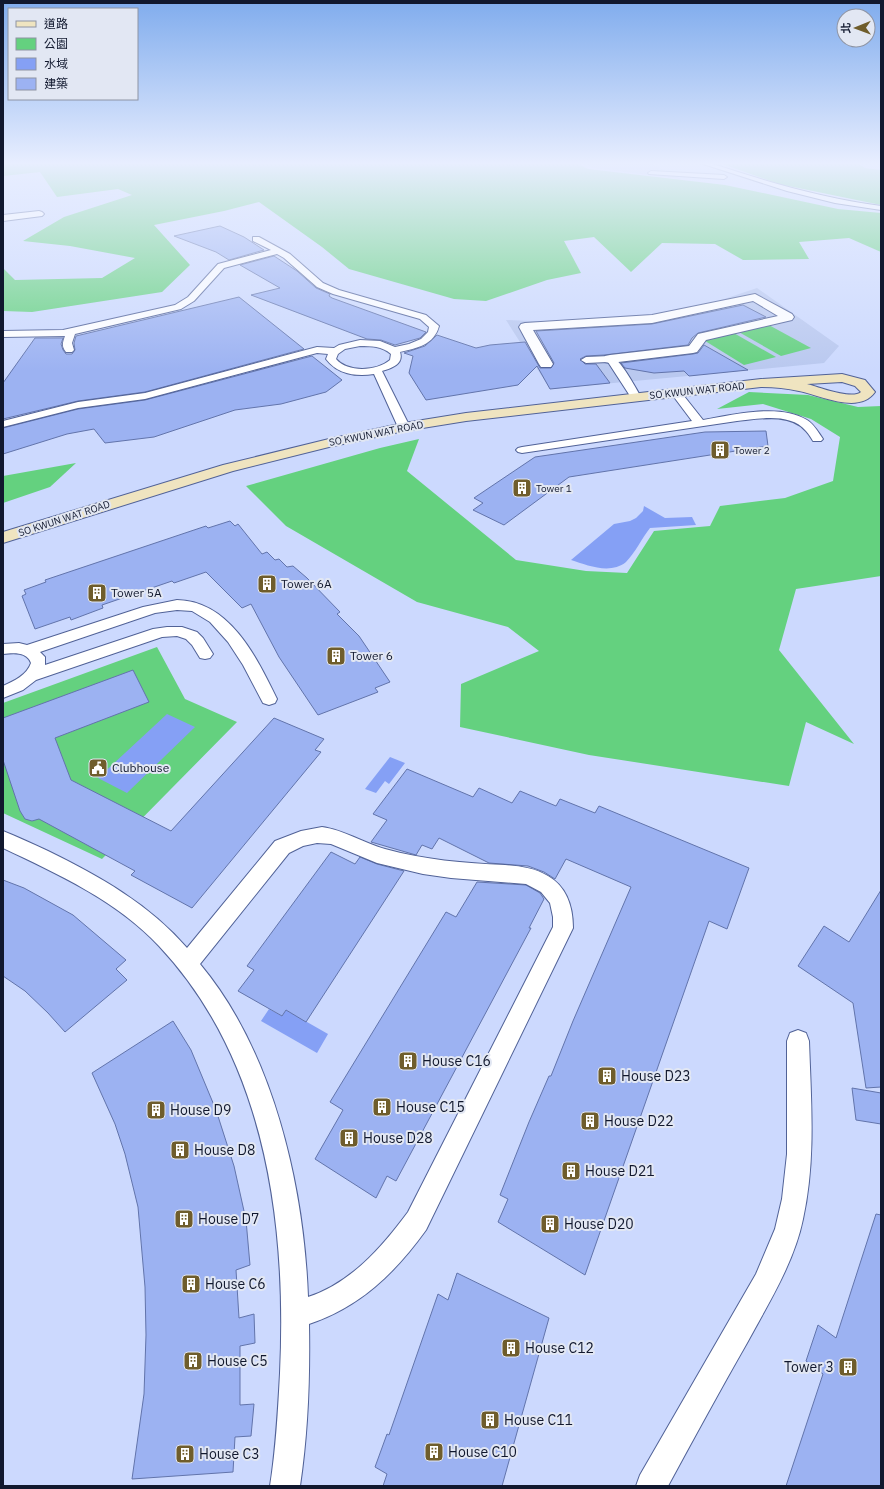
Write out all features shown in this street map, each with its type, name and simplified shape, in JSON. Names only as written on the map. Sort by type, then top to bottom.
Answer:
[{"type":"street","points":[[546,364],[525,327],[652,319],[755,296],[788,317],[702,337],[693,349],[610,359]]},
{"type":"street","name":"SO KWUN WAT ROAD","points":[[3,538],[221,470],[329,443],[404,427],[466,417],[761,383],[842,378],[860,383],[868,392],[864,397],[848,399],[805,387],[761,383]]},
{"type":"lane","points":[[256,239],[279,251],[320,285],[336,292],[423,317],[434,326],[429,338],[421,343],[393,350]]},
{"type":"lane","points":[[3,334],[71,332],[178,307],[191,299],[221,266],[279,251]]},
{"type":"lane","points":[[69,350],[67,343],[71,332]]},
{"type":"lane","points":[[350,344],[379,344],[393,350],[396,353],[396,358],[389,366],[376,370],[353,371],[338,367],[333,363],[331,359],[332,355],[336,351],[350,344]]},
{"type":"lane","points":[[3,424],[78,405],[145,396],[317,350],[336,351]]},
{"type":"lane","points":[[586,360],[610,359],[614,362],[636,397]]},
{"type":"lane","points":[[376,370],[380,375],[404,427]]},
{"type":"lane","points":[[676,393],[700,424]]},
{"type":"lane","points":[[522,450],[753,416],[784,416],[794,418],[809,425],[817,439]]},
{"type":"lane","points":[[29,650],[155,608],[182,605],[194,607],[205,611],[214,617],[232,637],[252,666],[269,699]]},
{"type":"lane","points":[[31,676],[158,633],[170,631],[187,634],[194,638],[204,654]]},
{"type":"lane","points":[[3,649],[20,648],[29,650],[35,655],[38,661],[37,669],[31,676],[23,683],[3,692]]},
{"type":"lane","points":[[187,964],[282,847],[294,840],[309,836],[324,835],[384,857],[411,864],[528,876],[545,883],[554,892],[561,903],[564,915],[563,928],[417,1221],[399,1247],[377,1270],[352,1290],[324,1305],[295,1315]]},
{"type":"lane","points":[[3,839],[85,878],[128,905],[167,940],[203,982],[234,1033],[260,1094],[280,1166],[293,1250],[296,1357],[289,1463],[286,1486]]},
{"type":"lane","points":[[651,1486],[765,1284],[779,1253],[790,1221],[796,1188],[799,1155],[798,1041]]},
{"type":"shaded area","points":[[757,288],[839,346],[824,363],[550,389],[506,320],[576,323],[644,317],[706,305]]},
{"type":"green space","points":[[39,231],[160,231],[190,265],[162,292],[32,312],[3,311],[3,268],[15,280],[102,278],[135,258],[70,246],[23,241]]},
{"type":"green space","points":[[300,231],[881,231],[881,252],[849,238],[799,242],[809,259],[743,260],[715,244],[662,243],[631,272],[594,237],[564,241],[581,273],[547,280],[486,301],[454,299],[349,269]]},
{"type":"green space","points":[[767,324],[811,348],[781,356],[737,331]]},
{"type":"green space","points":[[732,332],[776,357],[744,365],[702,339]]},
{"type":"green space","points":[[749,392],[808,395],[858,407],[881,406],[881,576],[796,589],[779,650],[854,744],[806,722],[789,786],[589,755],[460,727],[461,684],[539,651],[508,627],[417,602],[286,526],[246,486],[380,448],[419,439],[407,471],[516,560],[586,571],[627,573],[654,531],[710,526],[720,506],[785,498],[833,481],[840,437],[811,419],[763,404],[717,409]]},
{"type":"green space","points":[[76,463],[50,487],[3,503],[3,476]]},
{"type":"green space","name":"Clubhouse","points":[[157,647],[185,699],[237,722],[102,859],[3,813],[3,703]]},
{"type":"water","points":[[644,506],[665,518],[692,517],[696,525],[650,528],[626,562],[613,568],[598,568],[571,560],[614,524],[630,521],[636,518],[643,511]]},
{"type":"water","points":[[167,714],[195,727],[127,793],[98,778]]},
{"type":"water","points":[[390,757],[405,763],[389,784],[385,781],[376,793],[365,789]]},
{"type":"water","points":[[269,1009],[282,1016],[286,1010],[328,1034],[317,1053],[261,1021]]},
{"type":"building","points":[[195,231],[232,231],[244,237],[264,250],[229,260],[216,252],[174,236]]},
{"type":"building","points":[[274,256],[297,271],[316,288],[330,294],[329,296],[332,298],[426,332],[420,338],[395,345],[381,340],[367,339],[251,295],[280,288],[240,265]]},
{"type":"building","points":[[239,297],[304,349],[145,392],[78,401],[3,419],[3,383],[35,338],[63,338],[61,344],[63,350],[66,354],[72,354],[75,350],[74,343],[76,336]]},
{"type":"building","points":[[743,305],[766,317],[698,333],[692,338],[688,345],[586,356],[580,359],[585,364],[596,364],[610,383],[550,389],[537,366],[518,385],[426,400],[409,373],[413,356],[404,353],[425,346],[437,335],[476,348],[490,345],[525,342],[540,368],[551,368],[554,363],[536,331],[652,324]]},
{"type":"building","points":[[704,345],[748,370],[689,376],[684,371],[654,373],[625,368],[621,363],[698,353]]},
{"type":"building","points":[[312,356],[342,380],[326,392],[281,404],[235,410],[154,437],[105,443],[94,429],[67,434],[3,454],[3,428],[78,409],[145,400]]},
{"type":"building","name":"Tower 1","points":[[766,431],[768,446],[569,477],[504,525],[473,510],[483,503],[474,498],[535,457],[705,432]]},
{"type":"building","points":[[230,521],[235,526],[238,524],[262,554],[267,552],[275,560],[279,559],[287,567],[293,566],[307,578],[340,612],[337,614],[359,636],[390,682],[375,688],[378,692],[318,715],[279,657],[251,604],[242,608],[206,572],[174,583],[172,581],[102,605],[103,608],[71,620],[70,617],[35,629],[22,596],[26,594],[24,590],[46,582],[45,580],[206,526],[208,528]]},
{"type":"building","points":[[133,670],[149,702],[55,738],[71,780],[171,831],[274,718],[324,739],[315,750],[321,752],[192,908],[131,875],[135,871],[39,819],[32,821],[25,819],[20,811],[3,760],[3,718]]},
{"type":"building","points":[[407,769],[473,797],[479,788],[512,803],[520,791],[556,806],[560,799],[595,813],[599,806],[749,868],[727,929],[709,921],[585,1275],[498,1222],[508,1199],[500,1195],[529,1122],[549,1076],[551,1076],[631,887],[566,859],[555,879],[544,872],[528,866],[489,863],[439,838],[432,849],[422,845],[416,855],[371,842],[387,820],[373,814]]},
{"type":"building","points":[[331,852],[355,864],[360,857],[377,864],[404,871],[306,1022],[286,1010],[282,1016],[238,991],[254,970],[247,966]]},
{"type":"building","points":[[3,880],[24,888],[73,915],[126,960],[116,969],[127,980],[65,1032],[25,991],[3,976]]},
{"type":"building","points":[[477,882],[526,885],[540,893],[544,899],[529,928],[531,928],[396,1181],[387,1176],[376,1198],[315,1159],[343,1110],[330,1102],[446,912],[456,917]]},
{"type":"building","points":[[881,890],[881,1087],[866,1088],[853,1003],[798,966],[824,926],[849,942]]},
{"type":"building","points":[[173,1021],[191,1050],[216,1110],[234,1166],[246,1220],[250,1265],[236,1270],[239,1318],[254,1314],[255,1343],[240,1346],[240,1405],[254,1404],[251,1436],[235,1437],[233,1472],[132,1479],[144,1394],[146,1335],[145,1287],[138,1207],[125,1154],[115,1124],[92,1073]]},
{"type":"building","points":[[852,1088],[881,1093],[881,1124],[856,1120]]},
{"type":"building","name":"Tower 3","points":[[876,1214],[881,1215],[881,1486],[786,1486],[823,1374],[806,1361],[818,1325],[836,1338]]},
{"type":"building","points":[[457,1273],[549,1318],[502,1486],[383,1486],[387,1474],[375,1467],[387,1434],[389,1435],[438,1294],[448,1300]]},
{"type":"place","name":"Tower 2","points":[[720,450]]},
{"type":"place","name":"Tower 1","points":[[522,488]]},
{"type":"place","name":"Tower 6A","points":[[267,584]]},
{"type":"place","name":"Tower 5A","points":[[97,593]]},
{"type":"place","name":"Tower 6","points":[[336,656]]},
{"type":"place","name":"Clubhouse","points":[[98,768]]},
{"type":"place","name":"House C16","points":[[408,1061]]},
{"type":"place","name":"House D23","points":[[607,1076]]},
{"type":"place","name":"House C15","points":[[382,1107]]},
{"type":"place","name":"House D9","points":[[156,1110]]},
{"type":"place","name":"House D22","points":[[590,1121]]},
{"type":"place","name":"House D28","points":[[349,1138]]},
{"type":"place","name":"House D8","points":[[180,1150]]},
{"type":"place","name":"House D21","points":[[571,1171]]},
{"type":"place","name":"House D7","points":[[184,1219]]},
{"type":"place","name":"House D20","points":[[550,1224]]},
{"type":"place","name":"House C6","points":[[191,1284]]},
{"type":"place","name":"House C12","points":[[511,1348]]},
{"type":"place","name":"House C5","points":[[193,1361]]},
{"type":"place","name":"Tower 3","points":[[848,1367]]},
{"type":"place","name":"House C11","points":[[490,1420]]},
{"type":"place","name":"House C10","points":[[434,1452]]},
{"type":"place","name":"House C3","points":[[185,1454]]}]
